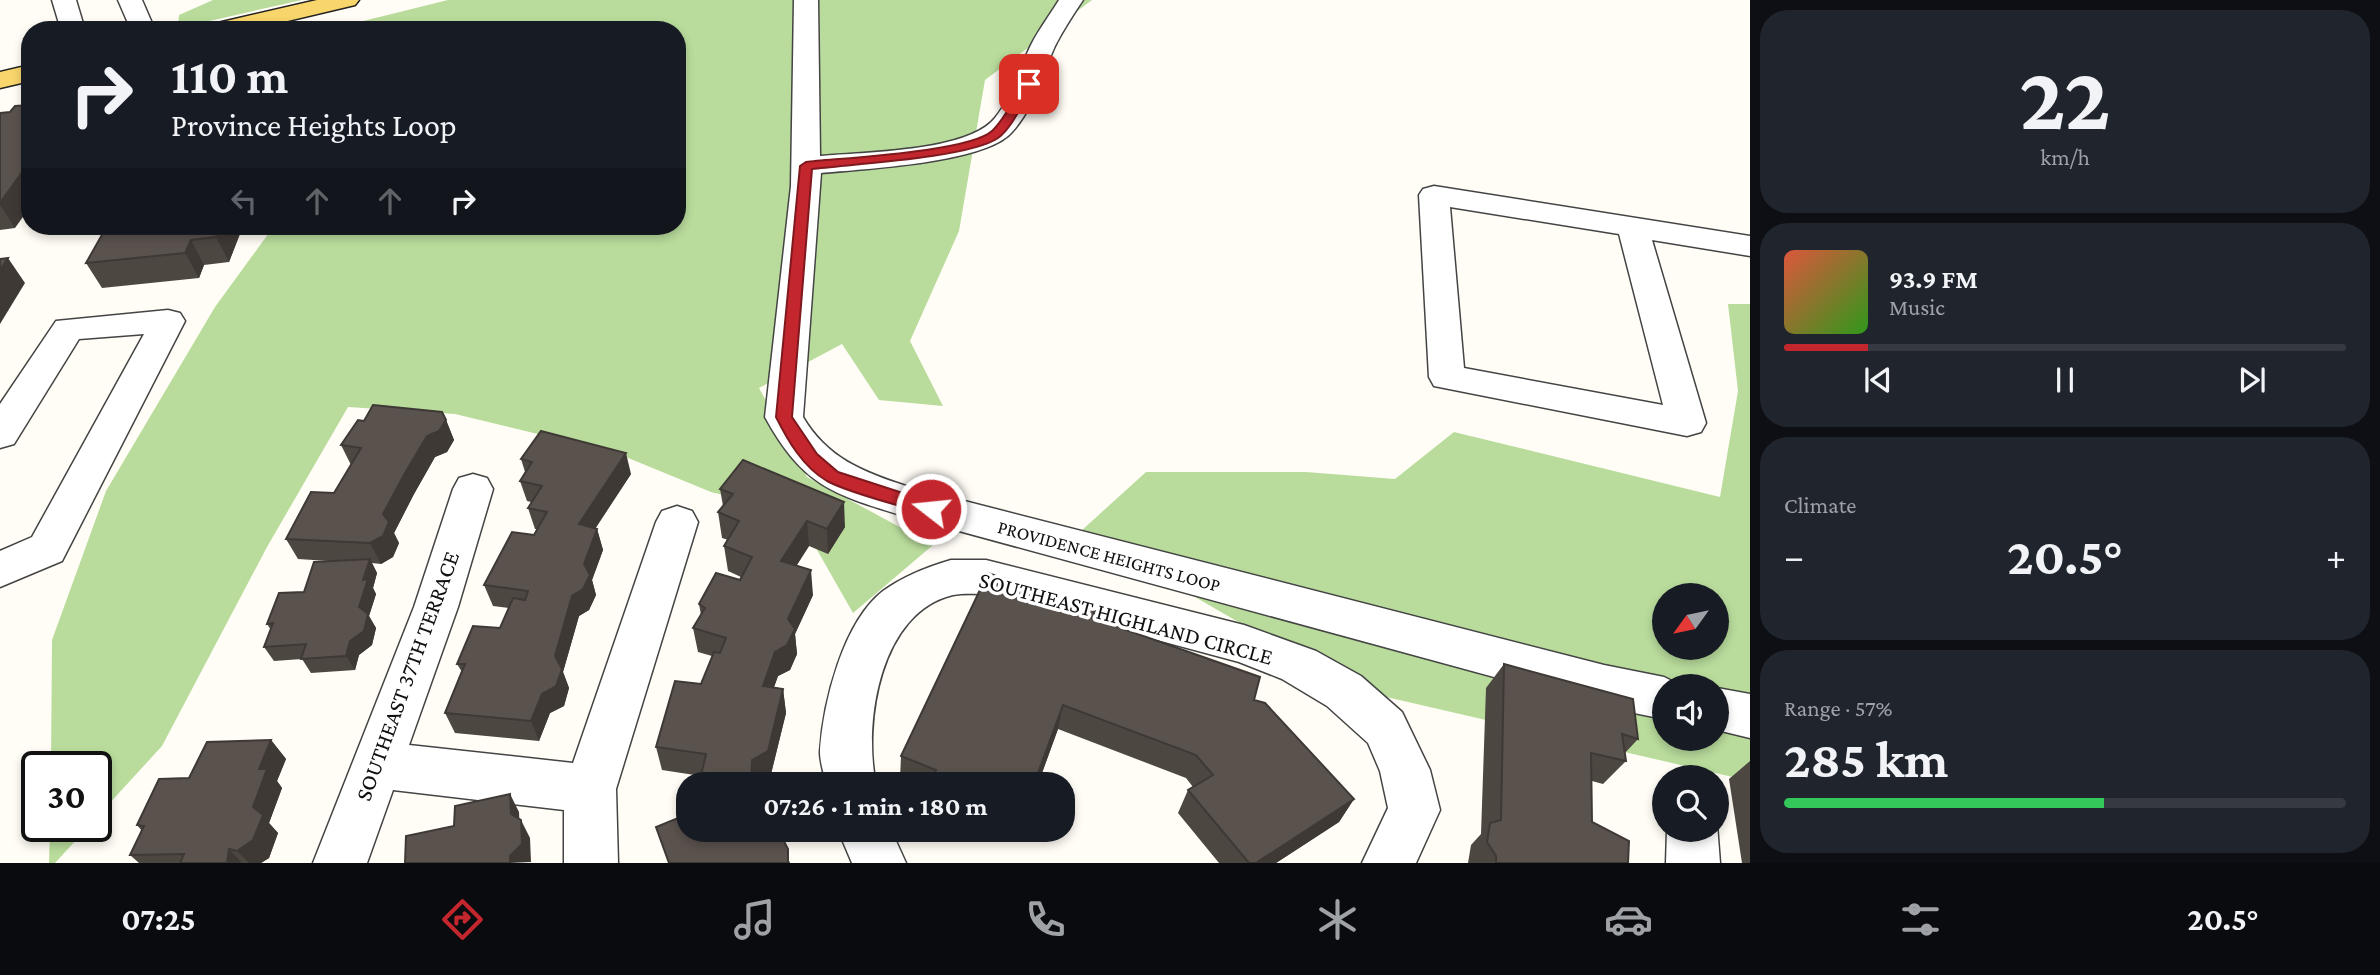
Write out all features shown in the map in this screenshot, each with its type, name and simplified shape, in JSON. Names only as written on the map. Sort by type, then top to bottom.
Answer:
[{"type":"main road","points":[[257,21],[347,0]]},
{"type":"main road","points":[[0,80],[21,75]]},
{"type":"street","points":[[64,0],[70,21]]},
{"type":"street","points":[[130,0],[139,21]]},
{"type":"street","name":"PROVIDENCE HEIGHTS LOOP","points":[[806,0],[806,166],[784,417],[794,438],[811,458],[832,476],[904,501],[1537,668],[1652,695]]},
{"type":"street","points":[[806,166],[945,150],[996,134],[1029,84],[1042,48],[1071,0]]},
{"type":"street","points":[[1633,227],[1687,423],[1447,377],[1434,195],[1633,227],[1750,246]]},
{"type":"street","points":[[0,434],[68,328],[168,321],[47,549],[0,570]]},
{"type":"street","name":"SOUTHEAST 37TH TERRACE","points":[[340,863],[436,607],[473,489]]},
{"type":"street","points":[[592,863],[590,789],[677,522]]},
{"type":"street","name":"SOUTHEAST HIGHLAND CIRCLE","points":[[849,772],[845,754],[856,688],[877,627],[898,605],[924,588],[951,577],[986,577],[1244,645],[1300,665],[1344,691],[1385,728],[1405,770],[1414,810],[1389,863]]},
{"type":"street","points":[[1729,712],[1750,716]]},
{"type":"street","points":[[376,765],[590,789]]},
{"type":"street","points":[[869,842],[879,863]]},
{"type":"street","points":[[1693,842],[1693,863]]},
{"type":"green space","points":[[213,0],[302,0],[209,21],[179,21],[179,15]]},
{"type":"green space","points":[[448,0],[1092,0],[985,80],[959,231],[910,341],[943,406],[879,400],[842,344],[759,388],[807,477],[933,545],[853,613],[796,513],[711,492],[616,453],[455,414],[348,407],[267,547],[162,746],[112,801],[112,751],[51,751],[52,640],[106,491],[215,307],[267,235],[686,235],[686,21],[363,21]]},
{"type":"green space","points":[[1728,304],[1750,304],[1750,781],[1729,776],[1729,765],[1681,765],[1356,690],[1081,531],[1146,472],[1306,472],[1395,479],[1454,432],[1720,497],[1738,391]]},
{"type":"green space","points":[[50,842],[74,842],[55,863],[49,863]]},
{"type":"building","points":[[15,106],[21,106],[21,174],[0,203],[0,113],[10,112]]},
{"type":"building","points":[[102,235],[217,235],[191,240],[185,253],[86,263]]},
{"type":"building","points":[[8,258],[0,270],[0,259]]},
{"type":"building","points":[[373,405],[442,412],[446,420],[439,431],[427,436],[405,473],[383,514],[389,522],[383,536],[370,543],[286,539],[311,492],[334,493],[361,448],[341,445],[358,420],[364,421]]},
{"type":"building","points":[[541,431],[626,453],[579,524],[597,529],[584,564],[590,575],[583,589],[572,596],[555,656],[562,669],[556,686],[542,694],[531,721],[445,713],[465,664],[457,664],[473,626],[500,628],[513,598],[525,600],[528,591],[484,585],[512,532],[534,535],[547,512],[528,508],[542,486],[520,481],[532,462],[521,459]]},
{"type":"building","points":[[743,460],[844,502],[827,529],[807,521],[781,561],[811,570],[788,619],[795,629],[787,645],[775,652],[763,686],[783,689],[768,751],[752,760],[752,772],[702,772],[706,754],[656,747],[675,681],[701,684],[714,652],[720,653],[726,638],[693,628],[705,608],[699,604],[716,573],[740,580],[752,557],[724,546],[739,521],[718,512],[733,494],[720,489]]},
{"type":"building","points":[[370,559],[363,580],[368,579],[359,607],[368,614],[364,631],[350,641],[346,656],[301,659],[306,644],[264,647],[273,623],[267,624],[279,593],[304,592],[314,562]]},
{"type":"building","points":[[988,573],[1095,611],[1092,618],[1260,677],[1254,700],[1265,703],[1354,799],[1256,863],[1249,863],[1188,790],[1213,775],[1196,755],[1063,705],[1038,772],[935,772],[936,770],[901,756]]},
{"type":"building","points":[[1504,664],[1633,699],[1638,739],[1622,734],[1626,761],[1591,753],[1592,822],[1629,841],[1628,863],[1496,863],[1496,856],[1487,842],[1490,823],[1501,820]]},
{"type":"building","points":[[271,740],[259,769],[267,769],[253,807],[263,815],[253,840],[237,851],[229,849],[227,863],[180,863],[184,854],[130,855],[144,826],[137,825],[159,779],[189,778],[207,742]]},
{"type":"building","points":[[510,794],[511,814],[521,820],[522,844],[510,856],[510,863],[405,863],[406,836],[454,826],[455,806]]},
{"type":"building","points":[[676,819],[676,842],[784,842],[789,863],[669,863],[656,827]]},
{"type":"route","points":[[931,509],[832,476],[811,458],[794,438],[784,417],[806,166],[945,150],[986,139],[996,134],[1029,84]]}]
